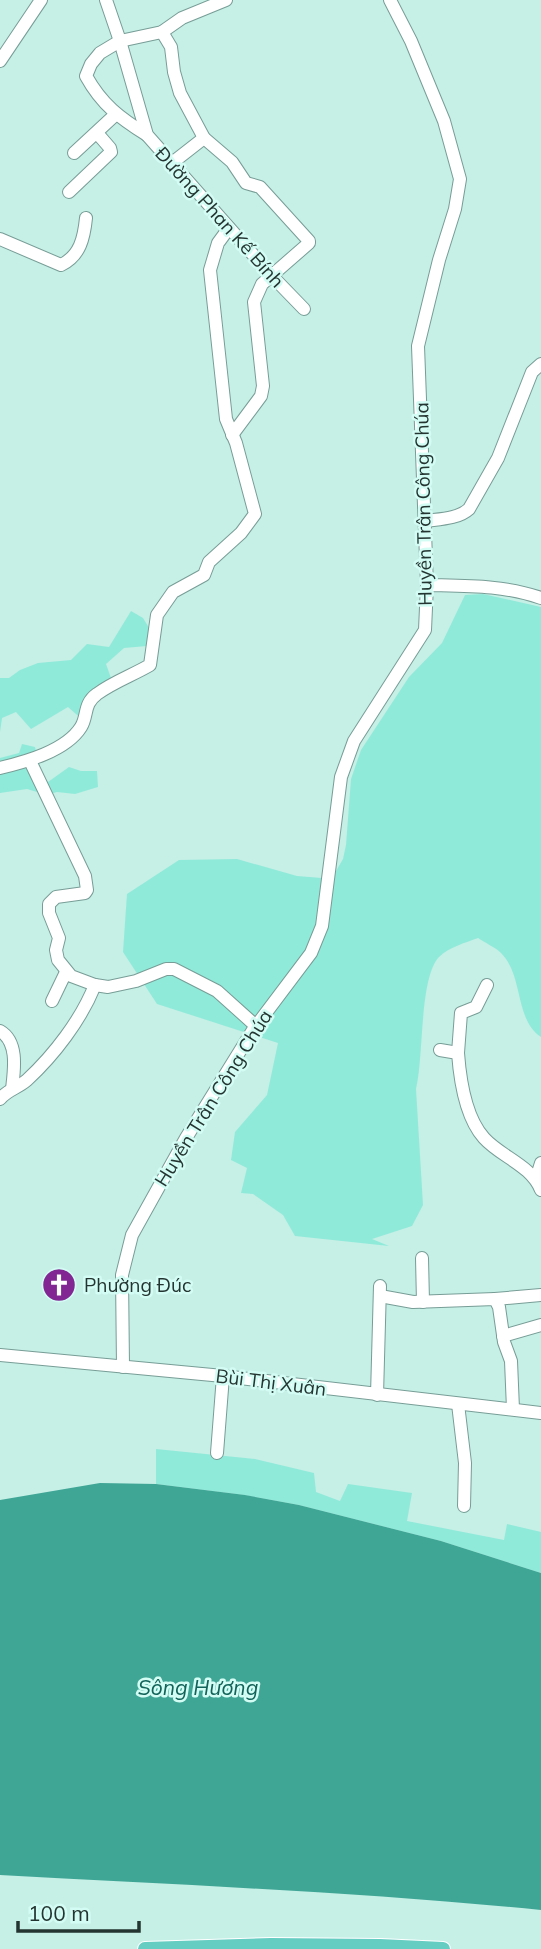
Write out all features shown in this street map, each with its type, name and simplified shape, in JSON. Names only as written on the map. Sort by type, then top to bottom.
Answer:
[{"type":"main road","points":[[145,1949],[443,1949]]},
{"type":"street","points":[[0,61],[41,0]]},
{"type":"street","name":"Đường Phan Kế Bính","points":[[106,0],[147,135],[304,309]]},
{"type":"street","points":[[147,135],[115,115],[93,89],[86,76],[90,64],[100,52],[120,41],[162,33],[182,18],[226,0]]},
{"type":"street","name":"Huyền Trân Công Chúa","points":[[123,1367],[122,1275],[132,1235],[186,1138],[256,1026],[311,953],[322,926],[341,777],[354,741],[425,630],[425,521],[418,346],[439,260],[455,209],[460,179],[443,121],[411,41],[390,0]]},
{"type":"street","points":[[162,33],[171,47],[180,93],[204,138],[232,162],[246,183],[260,187],[309,241],[262,284],[254,302],[263,386],[261,396],[232,435]]},
{"type":"street","points":[[74,153],[115,115]]},
{"type":"street","points":[[69,191],[111,152],[97,133]]},
{"type":"street","points":[[172,163],[204,138]]},
{"type":"street","points":[[0,239],[61,265],[71,259],[83,240],[86,218]]},
{"type":"street","points":[[0,768],[30,761],[63,745],[82,726],[84,712],[97,694],[150,665],[157,615],[173,592],[204,575],[209,562],[241,533],[255,514],[226,419],[210,270],[218,243],[229,228]]},
{"type":"street","points":[[425,521],[458,516],[469,509],[498,458],[531,372],[541,364]]},
{"type":"street","points":[[426,585],[516,589],[541,598]]},
{"type":"street","points":[[30,761],[85,876],[85,893],[56,897],[49,904],[49,913],[59,938],[56,950],[58,960],[66,972],[95,985],[122,985],[166,969],[174,969],[217,991],[256,1026]]},
{"type":"street","points":[[52,1001],[66,972]]},
{"type":"street","points":[[0,1099],[25,1082],[53,1052],[80,1015],[95,985]]},
{"type":"street","points":[[487,985],[476,1007],[461,1013],[458,1054],[468,1104],[477,1128],[485,1139],[538,1184]]},
{"type":"street","points":[[0,1031],[7,1035],[14,1055],[12,1089]]},
{"type":"street","points":[[440,1050],[458,1054]]},
{"type":"street","points":[[538,1184],[541,1163]]},
{"type":"street","points":[[422,1258],[423,1302]]},
{"type":"street","points":[[377,1395],[380,1291],[423,1302],[541,1295]]},
{"type":"street","points":[[495,1298],[503,1336],[512,1361],[513,1409]]},
{"type":"street","points":[[503,1336],[541,1325]]},
{"type":"street","name":"Bùi Thị Xuân","points":[[0,1355],[223,1376],[541,1413]]},
{"type":"street","points":[[217,1453],[223,1376]]},
{"type":"street","points":[[458,1404],[465,1451],[464,1506]]},
{"type":"shaded area","points":[[483,594],[541,607],[541,1037],[527,1020],[513,973],[499,951],[478,938],[439,957],[428,982],[416,1089],[423,1205],[412,1226],[372,1239],[389,1246],[295,1236],[283,1215],[253,1194],[241,1193],[247,1168],[231,1160],[235,1132],[267,1095],[278,1043],[157,1004],[123,952],[127,894],[179,860],[237,859],[297,876],[322,878],[336,871],[343,859],[346,845],[351,779],[361,750],[409,677],[442,643],[465,595]]},
{"type":"shaded area","points":[[131,611],[143,618],[151,631],[147,646],[124,648],[106,664],[112,681],[92,691],[84,721],[68,707],[31,729],[16,712],[2,718],[0,732],[0,678],[9,678],[38,663],[71,660],[87,644],[109,647]]},
{"type":"shaded area","points":[[22,744],[35,747],[41,771],[48,782],[69,767],[81,771],[97,771],[98,787],[75,794],[57,792],[47,795],[27,789],[0,793],[0,758],[19,753]]},
{"type":"shaded area","points":[[156,1449],[255,1459],[314,1473],[316,1492],[340,1501],[348,1484],[412,1493],[407,1521],[504,1540],[507,1524],[541,1532],[541,1573],[441,1541],[299,1505],[156,1484]]},
{"type":"water","name":"Sông Hương","points":[[100,1483],[156,1484],[299,1505],[441,1541],[541,1573],[541,1910],[338,1894],[0,1875],[0,1500]]},
{"type":"place","name":"Phường Đúc","points":[[59,1285]]}]
